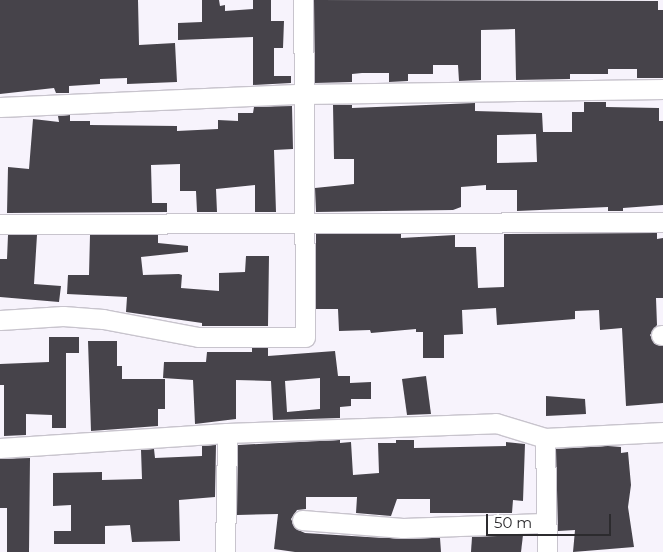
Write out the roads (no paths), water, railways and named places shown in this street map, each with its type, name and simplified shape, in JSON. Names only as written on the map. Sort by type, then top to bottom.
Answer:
[{"type":"street","points":[[0,320],[63,316],[103,319],[198,337],[304,337],[303,0]]},
{"type":"street","points":[[0,107],[302,94],[663,89]]},
{"type":"street","points":[[0,224],[663,222]]},
{"type":"street","points":[[0,448],[227,432],[496,423],[545,438],[663,432]]},
{"type":"street","points":[[225,552],[227,432]]},
{"type":"street","points":[[545,438],[544,523],[546,552]]},
{"type":"street","points":[[302,520],[403,528],[544,523]]}]
